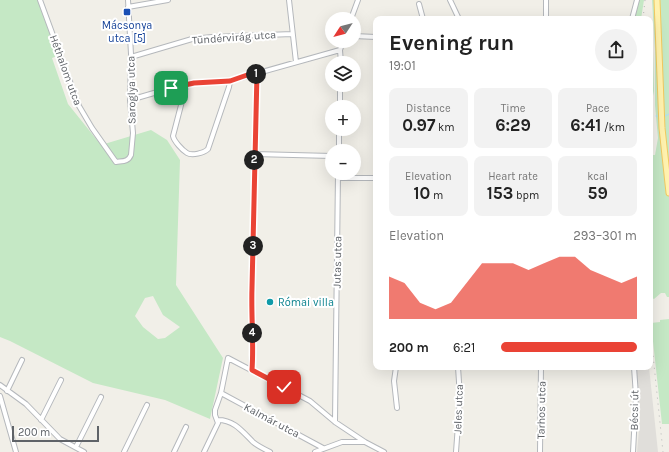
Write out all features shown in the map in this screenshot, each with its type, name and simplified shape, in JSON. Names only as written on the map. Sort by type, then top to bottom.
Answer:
[{"type":"main road","points":[[657,0],[662,128],[669,193]]},
{"type":"street","name":"Héthalom utca","points":[[40,0],[79,106],[92,128],[116,162],[127,161],[130,158],[133,133]]},
{"type":"street","name":"Saroglya utca","points":[[128,0],[131,56],[130,100],[133,133]]},
{"type":"street","points":[[128,7],[168,0]]},
{"type":"street","points":[[290,0],[292,34],[296,62]]},
{"type":"street","points":[[354,12],[358,0]]},
{"type":"street","points":[[450,0],[458,16]]},
{"type":"street","points":[[546,0],[546,16]]},
{"type":"street","points":[[633,16],[637,0]]},
{"type":"street","points":[[419,4],[422,16]]},
{"type":"street","name":"Tündérvirág utca","points":[[131,56],[192,39],[292,34]]},
{"type":"street","points":[[361,36],[373,37]]},
{"type":"street","points":[[130,100],[194,83],[230,81],[250,74],[257,74],[340,50],[340,56]]},
{"type":"street","points":[[252,370],[254,154],[257,74]]},
{"type":"street","points":[[186,86],[173,136],[174,139],[188,153],[205,152],[208,149],[230,81]]},
{"type":"street","points":[[254,154],[325,156]]},
{"type":"street","points":[[361,177],[373,178]]},
{"type":"street","name":"Jutas utca","points":[[335,422],[338,180]]},
{"type":"street","points":[[205,452],[217,427],[218,420],[215,415],[215,410],[221,393],[228,358],[310,401],[335,422],[365,442],[384,452]]},
{"type":"street","points":[[7,391],[22,360]]},
{"type":"street","points":[[396,370],[394,381],[397,408]]},
{"type":"street","name":"Jeles utca","points":[[456,452],[460,397],[458,370]]},
{"type":"street","name":"Tarhos utca","points":[[540,452],[542,370]]},
{"type":"street","name":"Bécsi út","points":[[633,452],[636,396],[634,370]]},
{"type":"street","points":[[41,420],[61,380]]},
{"type":"street","points":[[0,385],[26,404],[60,439],[84,452]]},
{"type":"street","name":"Kalmár utca","points":[[221,393],[323,448]]},
{"type":"street","points":[[0,396],[16,452]]},
{"type":"street","points":[[76,447],[101,397]]},
{"type":"street","points":[[124,452],[147,405]]},
{"type":"street","points":[[218,420],[238,426],[254,443],[270,452]]},
{"type":"street","points":[[174,452],[186,427]]},
{"type":"street","points":[[315,452],[342,442],[365,442]]},
{"type":"shaded area","points":[[636,370],[649,370],[658,452],[637,452],[640,417]]},
{"type":"green space","points":[[0,0],[39,0],[57,56],[52,58],[68,104],[101,145],[151,130],[167,140],[180,160],[176,285],[223,358],[210,419],[165,400],[93,383],[0,337]],"holes":[[[153,296],[163,315],[180,327],[165,338],[158,339],[143,327],[135,316],[145,298]]]},
{"type":"green space","points":[[639,0],[644,0],[641,16],[635,16]]},
{"type":"green space","points":[[652,0],[669,0],[669,297],[667,297],[665,293],[661,293],[654,299],[653,155],[655,155],[658,138],[655,105],[655,50]]},
{"type":"green space","points":[[653,50],[654,91],[653,96]]},
{"type":"green space","points":[[669,319],[669,424],[662,424],[653,341],[653,323],[660,322],[660,320]]},
{"type":"waterway","points":[[665,116],[669,114]]},
{"type":"railway","points":[[643,16],[645,0]]},
{"type":"railway","points":[[653,355],[663,452]]},
{"type":"place","name":"Mácsonya utca [5]","points":[[127,12]]},
{"type":"place","name":"Római villa","points":[[270,302]]},
{"type":"route","points":[[171,88],[186,86],[194,83],[230,81],[250,74],[257,74],[253,199],[252,370],[284,387]]}]
